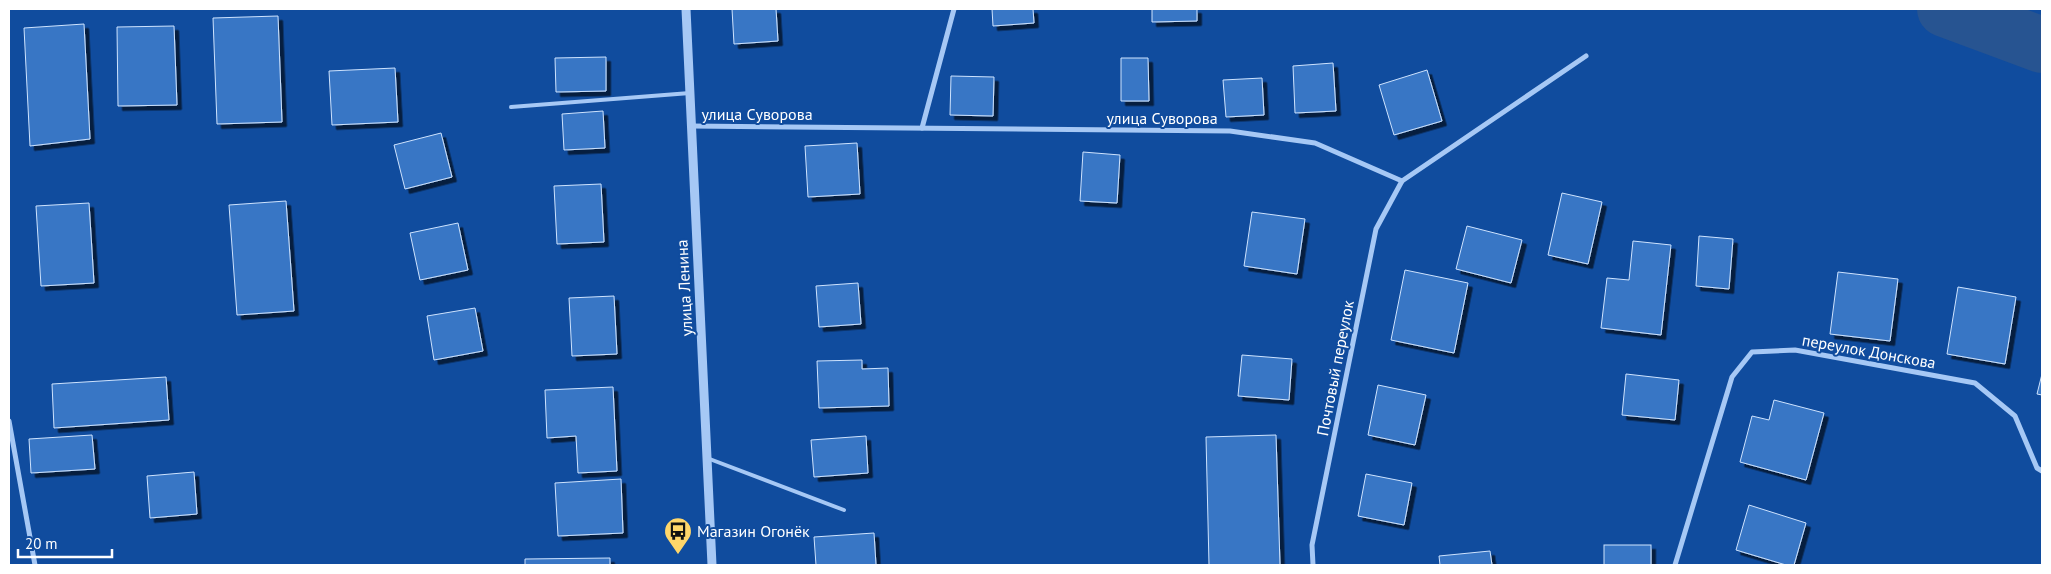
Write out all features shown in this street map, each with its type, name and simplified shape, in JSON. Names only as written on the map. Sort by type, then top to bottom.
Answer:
[{"type":"street","name":"улица Ленина","points":[[686,9],[712,565]]},
{"type":"street","points":[[922,128],[954,9]]},
{"type":"street","points":[[1402,181],[1586,56]]},
{"type":"street","name":"улица Суворова","points":[[691,126],[1230,131],[1315,143],[1402,181]]},
{"type":"street","name":"Почтовый переулок","points":[[1312,565],[1312,545],[1376,228],[1402,181]]},
{"type":"street","name":"переулок Донскова","points":[[1675,565],[1732,377],[1752,352],[1795,350],[1975,382],[2015,416],[2037,468],[2042,471]]},
{"type":"street","points":[[9,421],[35,565]]},
{"type":"lane","points":[[511,107],[690,93]]},
{"type":"lane","points":[[707,458],[844,510]]},
{"type":"building","points":[[732,9],[776,9],[778,41],[734,44]]},
{"type":"building","points":[[992,9],[1033,9],[1034,23],[993,26]]},
{"type":"building","points":[[1152,9],[1197,9],[1197,21],[1152,22]]},
{"type":"building","points":[[278,16],[282,122],[217,124],[213,18]]},
{"type":"building","points":[[84,24],[90,139],[30,146],[24,28]]},
{"type":"building","points":[[174,26],[177,105],[118,106],[117,27]]},
{"type":"building","points":[[606,57],[606,91],[556,92],[555,58]]},
{"type":"building","points":[[1121,58],[1148,58],[1149,101],[1121,101]]},
{"type":"building","points":[[1333,63],[1336,111],[1295,113],[1293,66]]},
{"type":"building","points":[[395,68],[398,122],[332,125],[329,71]]},
{"type":"building","points":[[1427,70],[1442,121],[1394,135],[1379,85]]},
{"type":"building","points":[[951,76],[994,77],[993,116],[950,115]]},
{"type":"building","points":[[1262,78],[1264,115],[1226,117],[1223,80]]},
{"type":"building","points":[[603,111],[605,148],[564,150],[562,114]]},
{"type":"building","points":[[441,133],[452,177],[405,189],[394,145]]},
{"type":"building","points":[[857,143],[860,194],[808,197],[805,146]]},
{"type":"building","points":[[1083,152],[1120,155],[1117,203],[1080,201]]},
{"type":"building","points":[[601,184],[604,242],[557,244],[554,186]]},
{"type":"building","points":[[1562,193],[1602,202],[1588,264],[1548,255]]},
{"type":"building","points":[[286,201],[294,311],[237,315],[229,205]]},
{"type":"building","points":[[89,203],[94,283],[41,286],[36,206]]},
{"type":"building","points":[[1252,212],[1305,219],[1297,274],[1244,266]]},
{"type":"building","points":[[458,223],[468,270],[420,280],[410,233]]},
{"type":"building","points":[[1467,226],[1522,240],[1511,283],[1456,269]]},
{"type":"building","points":[[1699,236],[1733,239],[1729,289],[1696,286]]},
{"type":"building","points":[[1633,241],[1671,245],[1661,335],[1601,328],[1607,278],[1629,280]]},
{"type":"building","points":[[1405,270],[1468,283],[1454,353],[1391,340]]},
{"type":"building","points":[[1838,272],[1898,279],[1890,341],[1830,334]]},
{"type":"building","points":[[858,283],[861,324],[819,327],[816,286]]},
{"type":"building","points":[[1958,287],[2016,297],[2005,364],[1947,354]]},
{"type":"building","points":[[614,296],[617,354],[572,356],[569,298]]},
{"type":"building","points":[[475,308],[483,351],[434,360],[427,316]]},
{"type":"building","points":[[1242,355],[1292,359],[1289,400],[1238,396]]},
{"type":"building","points":[[862,360],[862,369],[888,368],[889,406],[819,408],[817,361]]},
{"type":"building","points":[[1626,374],[1679,380],[1675,420],[1622,415]]},
{"type":"building","points":[[2042,374],[2042,395],[2037,394]]},
{"type":"building","points":[[166,377],[169,420],[54,428],[52,384]]},
{"type":"building","points":[[1378,385],[1426,395],[1415,445],[1368,435]]},
{"type":"building","points":[[613,387],[617,471],[578,473],[576,436],[547,438],[545,390]]},
{"type":"building","points":[[1774,400],[1824,413],[1806,480],[1740,462],[1752,416],[1769,420]]},
{"type":"building","points":[[92,435],[95,469],[31,473],[29,439]]},
{"type":"building","points":[[1276,435],[1280,565],[1209,565],[1206,437]]},
{"type":"building","points":[[866,436],[868,473],[814,477],[811,440]]},
{"type":"building","points":[[194,472],[197,514],[150,518],[147,476]]},
{"type":"building","points":[[1366,474],[1412,483],[1404,525],[1358,516]]},
{"type":"building","points":[[621,479],[623,533],[558,536],[555,483]]},
{"type":"building","points":[[1749,505],[1806,523],[1794,565],[1786,565],[1736,550]]},
{"type":"building","points":[[874,533],[876,565],[816,565],[814,537]]},
{"type":"building","points":[[1604,545],[1651,545],[1651,565],[1604,565]]},
{"type":"building","points":[[1490,551],[1492,565],[1440,565],[1439,556]]},
{"type":"building","points":[[610,558],[610,565],[525,565],[525,559]]},
{"type":"waterway","points":[[1945,9],[2042,45]]},
{"type":"place","name":"Магазин Огонёк","points":[[678,555]]}]
